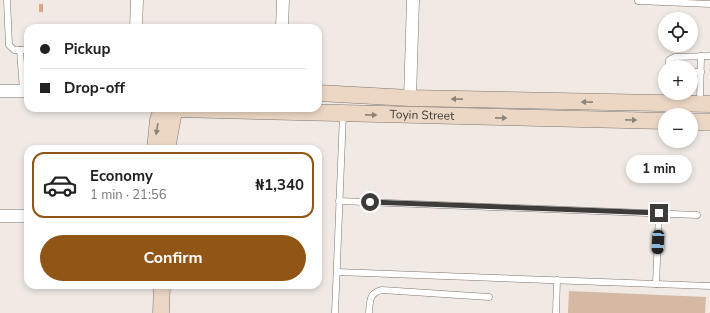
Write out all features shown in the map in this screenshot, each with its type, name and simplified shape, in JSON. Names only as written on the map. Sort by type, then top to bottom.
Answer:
[{"type":"street","points":[[136,24],[137,0]]},
{"type":"street","points":[[282,24],[283,0]]},
{"type":"street","points":[[410,98],[413,0]]},
{"type":"street","points":[[0,91],[24,91]]},
{"type":"street","name":"Toyin Street","points":[[322,93],[410,98],[665,101],[705,104]]},
{"type":"street","points":[[155,145],[158,120],[167,112]]},
{"type":"street","points":[[167,145],[171,112]]},
{"type":"street","name":"Toyin Street","points":[[302,112],[658,121]]},
{"type":"street","points":[[698,122],[710,122]]},
{"type":"street","points":[[0,216],[24,216]]},
{"type":"street","points":[[150,313],[151,289]]},
{"type":"street","points":[[161,313],[162,289]]},
{"type":"lane","points":[[7,0],[9,45],[14,50],[24,50]]},
{"type":"lane","points":[[638,1],[710,4]]},
{"type":"lane","points":[[20,50],[24,83]]},
{"type":"lane","points":[[701,56],[701,72],[705,104]]},
{"type":"lane","points":[[669,60],[675,57],[710,56]]},
{"type":"lane","points":[[335,313],[343,114]]},
{"type":"lane","points":[[339,201],[697,215]]},
{"type":"lane","points":[[656,284],[659,213]]},
{"type":"lane","points":[[337,272],[710,286]]},
{"type":"lane","points":[[556,313],[558,280]]},
{"type":"lane","points":[[369,313],[370,298],[374,292],[382,290],[489,297]]},
{"type":"shaded area","points":[[569,291],[706,297],[705,313],[568,313]]},
{"type":"building","points":[[39,4],[43,4],[43,12],[39,12]]},
{"type":"route","points":[[370,202],[659,213]]}]
